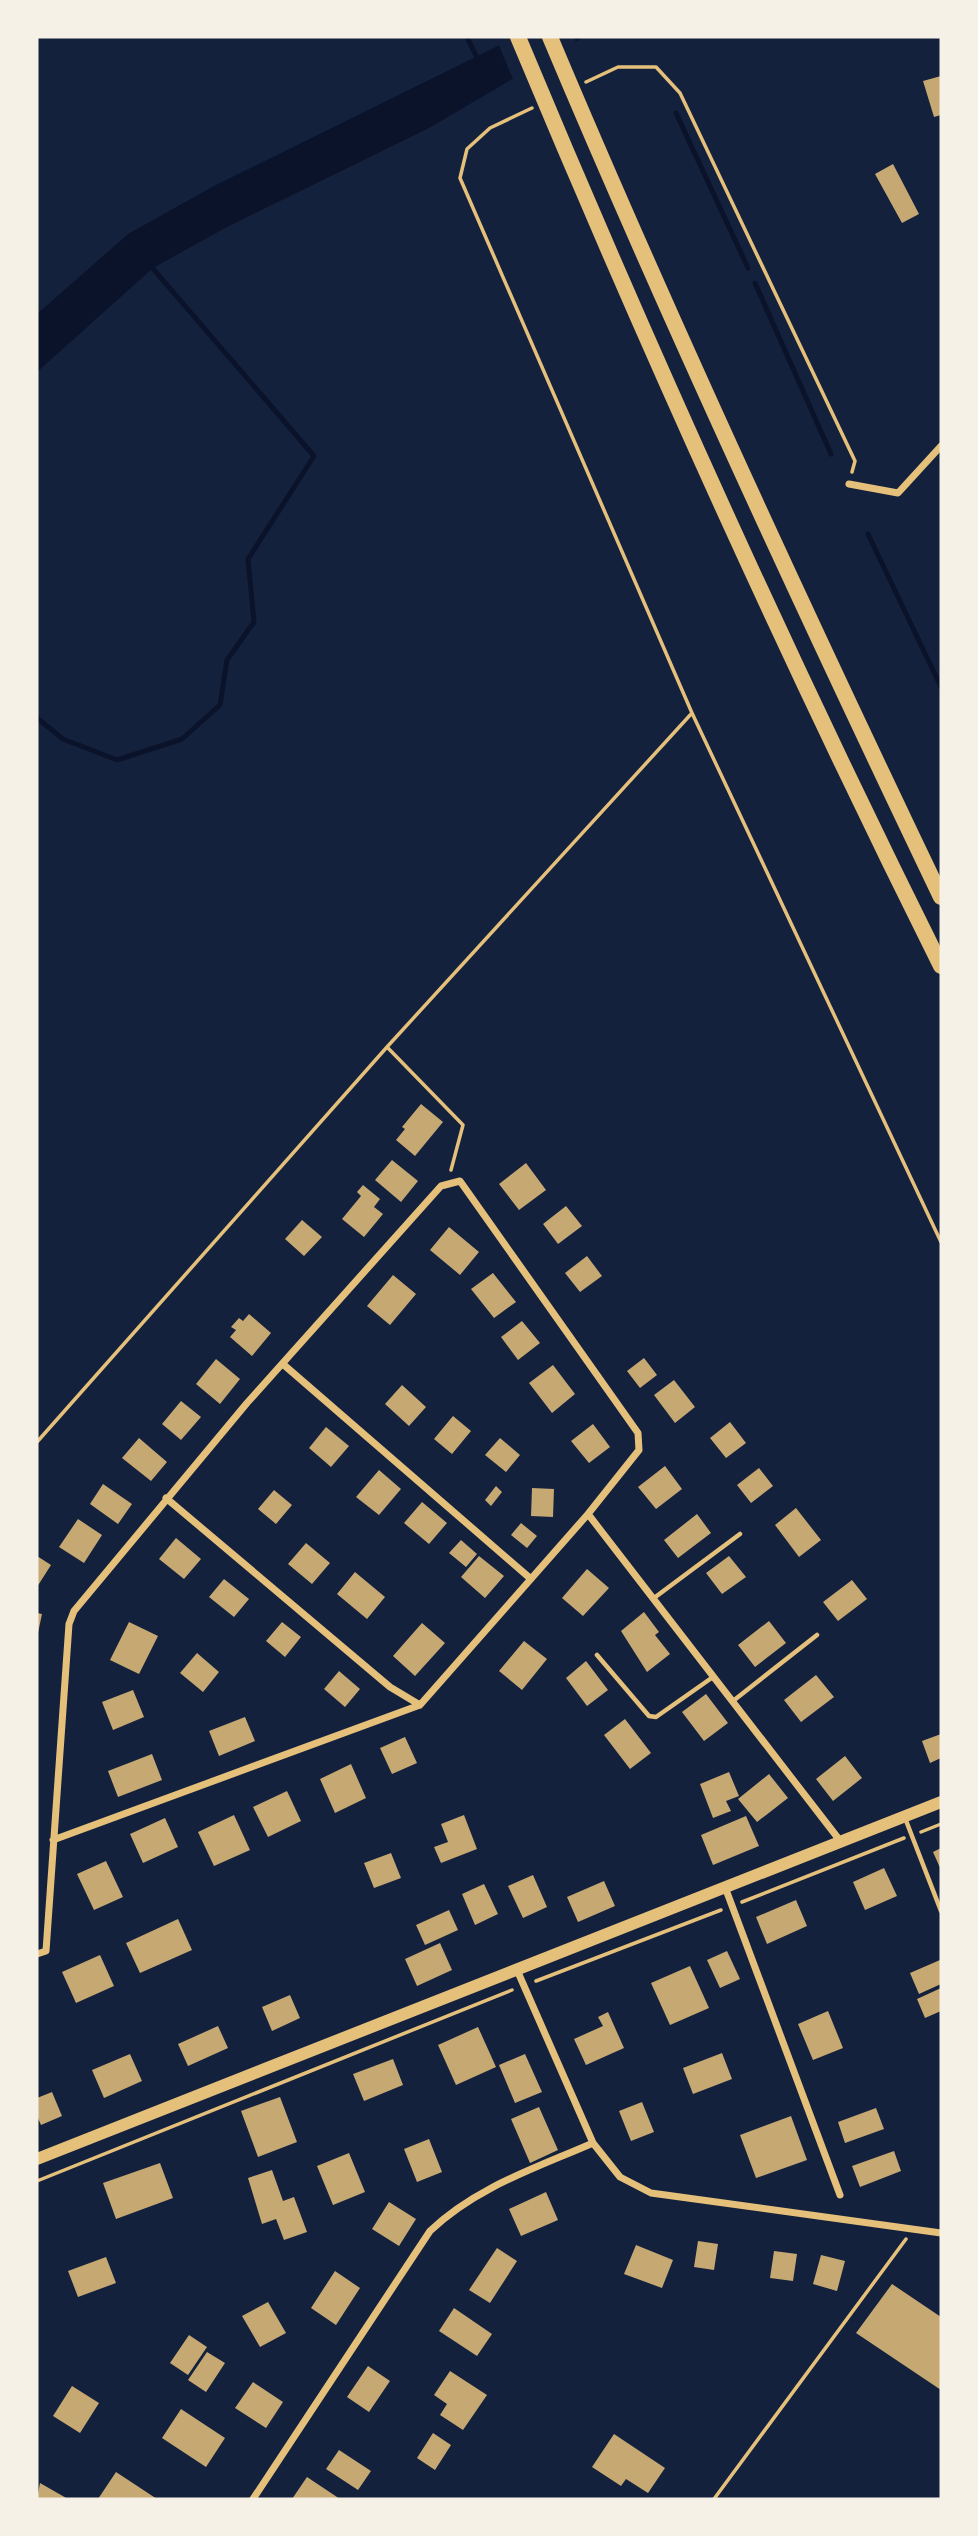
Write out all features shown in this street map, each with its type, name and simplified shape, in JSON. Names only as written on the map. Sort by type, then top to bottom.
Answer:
[{"type":"highway","points":[[518,37],[642,330],[747,560],[941,966]]},
{"type":"highway","points":[[550,37],[771,541],[941,897]]},
{"type":"main road","points":[[37,2159],[941,1802]]},
{"type":"street","points":[[849,484],[898,493],[941,446]]},
{"type":"street","points":[[37,1954],[46,1951],[53,1840],[69,1624],[74,1611],[247,1403],[284,1365],[441,1186],[460,1181],[638,1433],[639,1450],[588,1514],[420,1705],[53,1840]]},
{"type":"street","points":[[284,1365],[531,1579]]},
{"type":"street","points":[[166,1498],[390,1688],[420,1705]]},
{"type":"street","points":[[588,1514],[841,1842]]},
{"type":"street","points":[[725,1888],[839,2195]]},
{"type":"street","points":[[517,1970],[593,2143],[620,2178],[651,2193],[941,2233]]},
{"type":"street","points":[[253,2499],[430,2231],[452,2209],[477,2193],[593,2143]]},
{"type":"lane","points":[[653,1598],[740,1534]]},
{"type":"lane","points":[[733,1701],[817,1634]]},
{"type":"lane","points":[[597,1655],[649,1716],[656,1717],[714,1677]]},
{"type":"lane","points":[[905,1817],[941,1911]]},
{"type":"path","points":[[37,1441],[387,1047],[692,713],[941,1242]]},
{"type":"path","points":[[387,1047],[463,1125],[451,1167],[450,1184]]},
{"type":"path","points":[[37,2181],[523,1986],[941,1824]]},
{"type":"path","points":[[714,2499],[912,2231]]},
{"type":"water","points":[[516,37],[584,37],[429,128],[227,227],[153,268],[37,372],[37,314],[128,234],[212,187]]},
{"type":"pier","points":[[509,37],[574,37],[577,45],[515,84],[498,43]]},
{"type":"building","points":[[941,76],[941,115],[934,117],[923,81]]},
{"type":"building","points":[[893,164],[919,214],[902,223],[875,174]]},
{"type":"building","points":[[421,1104],[443,1122],[415,1156],[396,1140],[405,1129],[402,1127]]},
{"type":"building","points":[[392,1160],[418,1181],[401,1202],[375,1180]]},
{"type":"building","points":[[526,1163],[546,1190],[519,1210],[499,1184]]},
{"type":"building","points":[[363,1185],[380,1199],[374,1207],[383,1214],[364,1237],[342,1219],[361,1196],[357,1192]]},
{"type":"building","points":[[566,1206],[582,1226],[558,1244],[543,1224]]},
{"type":"building","points":[[302,1220],[322,1237],[304,1256],[285,1239]]},
{"type":"building","points":[[449,1227],[479,1252],[460,1275],[430,1250]]},
{"type":"building","points":[[587,1256],[602,1276],[580,1292],[565,1273]]},
{"type":"building","points":[[493,1273],[516,1302],[494,1318],[471,1289]]},
{"type":"building","points":[[393,1275],[416,1294],[390,1325],[367,1306]]},
{"type":"building","points":[[249,1314],[271,1333],[252,1356],[230,1337],[236,1330],[231,1327],[239,1318],[243,1321]]},
{"type":"building","points":[[522,1321],[540,1343],[518,1360],[501,1337]]},
{"type":"building","points":[[644,1358],[657,1375],[640,1388],[627,1371]]},
{"type":"building","points":[[216,1359],[240,1379],[220,1404],[196,1384]]},
{"type":"building","points":[[553,1365],[575,1394],[552,1413],[529,1383]]},
{"type":"building","points":[[674,1380],[695,1407],[675,1423],[654,1395]]},
{"type":"building","points":[[402,1385],[426,1407],[409,1426],[385,1404]]},
{"type":"building","points":[[181,1401],[201,1417],[181,1440],[162,1424]]},
{"type":"building","points":[[453,1416],[471,1431],[452,1454],[434,1439]]},
{"type":"building","points":[[730,1422],[746,1443],[726,1458],[710,1438]]},
{"type":"building","points":[[593,1424],[610,1447],[589,1463],[571,1441]]},
{"type":"building","points":[[326,1427],[349,1446],[331,1467],[309,1448]]},
{"type":"building","points":[[139,1438],[167,1462],[151,1481],[122,1458]]},
{"type":"building","points":[[500,1438],[520,1455],[506,1472],[485,1455]]},
{"type":"building","points":[[665,1466],[682,1489],[656,1509],[638,1487]]},
{"type":"building","points":[[759,1468],[773,1486],[751,1503],[737,1485]]},
{"type":"building","points":[[379,1470],[401,1489],[379,1515],[356,1497]]},
{"type":"building","points":[[103,1484],[132,1504],[118,1524],[90,1504]]},
{"type":"building","points":[[496,1486],[502,1492],[491,1506],[485,1500]]},
{"type":"building","points":[[532,1488],[554,1489],[553,1517],[531,1516]]},
{"type":"building","points":[[274,1490],[292,1505],[276,1524],[258,1509]]},
{"type":"building","points":[[422,1502],[447,1523],[429,1544],[404,1523]]},
{"type":"building","points":[[796,1508],[821,1540],[799,1557],[775,1525]]},
{"type":"building","points":[[697,1514],[711,1533],[678,1558],[664,1540]]},
{"type":"building","points":[[78,1519],[102,1535],[84,1563],[59,1547]]},
{"type":"building","points":[[521,1523],[537,1536],[527,1548],[511,1535]]},
{"type":"building","points":[[176,1538],[201,1559],[184,1579],[159,1559]]},
{"type":"building","points":[[461,1540],[477,1554],[466,1567],[449,1553]]},
{"type":"building","points":[[306,1543],[330,1563],[312,1584],[288,1564]]},
{"type":"building","points":[[37,1556],[51,1565],[37,1587]]},
{"type":"building","points":[[479,1556],[504,1576],[485,1598],[461,1577]]},
{"type":"building","points":[[729,1556],[746,1577],[722,1594],[706,1573]]},
{"type":"building","points":[[587,1569],[609,1588],[583,1616],[562,1598]]},
{"type":"building","points":[[355,1572],[385,1597],[367,1619],[337,1594]]},
{"type":"building","points":[[224,1579],[249,1599],[234,1617],[209,1597]]},
{"type":"building","points":[[852,1580],[867,1599],[838,1621],[823,1602]]},
{"type":"building","points":[[644,1612],[659,1632],[655,1635],[670,1654],[647,1672],[621,1631]]},
{"type":"building","points":[[37,1613],[42,1614],[38,1633],[37,1633]]},
{"type":"building","points":[[769,1621],[786,1643],[755,1667],[738,1645]]},
{"type":"building","points":[[129,1622],[158,1636],[139,1674],[110,1660]]},
{"type":"building","points":[[282,1622],[301,1637],[285,1657],[266,1641]]},
{"type":"building","points":[[422,1623],[445,1643],[415,1676],[393,1656]]},
{"type":"building","points":[[524,1641],[547,1659],[522,1690],[499,1671]]},
{"type":"building","points":[[197,1653],[219,1672],[203,1692],[180,1673]]},
{"type":"building","points":[[586,1661],[608,1690],[587,1706],[566,1678]]},
{"type":"building","points":[[339,1671],[360,1689],[345,1707],[324,1689]]},
{"type":"building","points":[[816,1675],[834,1697],[801,1722],[784,1700]]},
{"type":"building","points":[[133,1690],[144,1717],[113,1730],[102,1702]]},
{"type":"building","points":[[706,1694],[728,1723],[704,1741],[682,1712]]},
{"type":"building","points":[[245,1717],[255,1741],[219,1756],[209,1731]]},
{"type":"building","points":[[625,1719],[651,1753],[630,1769],[604,1735]]},
{"type":"building","points":[[941,1734],[941,1758],[930,1763],[922,1741]]},
{"type":"building","points":[[405,1737],[417,1763],[392,1774],[380,1748]]},
{"type":"building","points":[[152,1754],[162,1780],[118,1797],[108,1771]]},
{"type":"building","points":[[845,1756],[862,1778],[833,1801],[816,1779]]},
{"type":"building","points":[[351,1764],[366,1798],[335,1813],[320,1779]]},
{"type":"building","points":[[729,1772],[739,1796],[726,1801],[731,1811],[713,1818],[700,1784]]},
{"type":"building","points":[[769,1774],[788,1798],[757,1822],[738,1799]]},
{"type":"building","points":[[287,1791],[301,1821],[268,1837],[253,1807]]},
{"type":"building","points":[[234,1815],[250,1850],[214,1866],[198,1832]]},
{"type":"building","points":[[464,1815],[477,1849],[441,1863],[434,1847],[448,1842],[441,1824]]},
{"type":"building","points":[[746,1816],[759,1846],[713,1865],[701,1835]]},
{"type":"building","points":[[165,1818],[178,1847],[143,1863],[130,1834]]},
{"type":"building","points":[[941,1848],[941,1870],[933,1852]]},
{"type":"building","points":[[391,1853],[401,1878],[374,1888],[364,1863]]},
{"type":"building","points":[[106,1861],[123,1897],[94,1910],[77,1874]]},
{"type":"building","points":[[884,1868],[897,1896],[865,1910],[853,1882]]},
{"type":"building","points":[[533,1875],[547,1907],[523,1918],[508,1886]]},
{"type":"building","points":[[604,1881],[615,1906],[578,1922],[567,1897]]},
{"type":"building","points":[[484,1884],[498,1914],[475,1925],[462,1894]]},
{"type":"building","points":[[796,1900],[807,1926],[767,1944],[756,1917]]},
{"type":"building","points":[[449,1910],[458,1930],[425,1945],[416,1925]]},
{"type":"building","points":[[178,1919],[192,1950],[140,1973],[126,1943]]},
{"type":"building","points":[[440,1943],[452,1970],[417,1986],[405,1959]]},
{"type":"building","points":[[727,1951],[740,1979],[720,1988],[707,1960]]},
{"type":"building","points":[[100,1955],[114,1986],[76,2003],[62,1972]]},
{"type":"building","points":[[940,1960],[941,1984],[919,1994],[910,1973]]},
{"type":"building","points":[[690,1966],[709,2008],[670,2025],[651,1983]]},
{"type":"building","points":[[941,1988],[941,2011],[925,2018],[917,1999]]},
{"type":"building","points":[[290,1995],[300,2018],[272,2031],[262,2007]]},
{"type":"building","points":[[828,2011],[843,2048],[813,2060],[798,2024]]},
{"type":"building","points":[[608,2012],[624,2048],[586,2065],[574,2039],[603,2026],[598,2017]]},
{"type":"building","points":[[218,2026],[228,2048],[188,2066],[178,2044]]},
{"type":"building","points":[[478,2027],[496,2067],[456,2085],[438,2045]]},
{"type":"building","points":[[722,2053],[732,2079],[693,2094],[683,2068]]},
{"type":"building","points":[[130,2054],[142,2081],[104,2098],[92,2070]]},
{"type":"building","points":[[525,2054],[542,2092],[515,2103],[499,2065]]},
{"type":"building","points":[[393,2059],[403,2085],[364,2101],[353,2074]]},
{"type":"building","points":[[52,2092],[62,2116],[41,2125],[37,2116],[37,2098]]},
{"type":"building","points":[[280,2097],[297,2142],[258,2157],[241,2111]]},
{"type":"building","points":[[642,2102],[654,2132],[631,2141],[619,2111]]},
{"type":"building","points":[[539,2107],[558,2150],[530,2163],[511,2119]]},
{"type":"building","points":[[876,2108],[884,2129],[845,2143],[838,2122]]},
{"type":"building","points":[[791,2116],[807,2160],[756,2178],[740,2135]]},
{"type":"building","points":[[429,2139],[442,2172],[417,2182],[404,2149]]},
{"type":"building","points":[[894,2151],[901,2171],[860,2187],[852,2166]]},
{"type":"building","points":[[349,2153],[365,2192],[333,2205],[317,2166]]},
{"type":"building","points":[[160,2163],[173,2198],[116,2219],[103,2183]]},
{"type":"building","points":[[272,2170],[283,2201],[294,2197],[307,2232],[284,2240],[276,2219],[262,2224],[248,2178]]},
{"type":"building","points":[[546,2192],[558,2220],[521,2236],[509,2209]]},
{"type":"building","points":[[389,2202],[416,2219],[399,2246],[372,2229]]},
{"type":"building","points":[[698,2241],[718,2244],[714,2270],[694,2267]]},
{"type":"building","points":[[636,2245],[673,2260],[662,2288],[624,2274]]},
{"type":"building","points":[[497,2248],[517,2261],[490,2303],[469,2290]]},
{"type":"building","points":[[774,2251],[797,2254],[793,2281],[770,2278]]},
{"type":"building","points":[[821,2255],[845,2261],[837,2291],[813,2284]]},
{"type":"building","points":[[106,2257],[116,2283],[78,2297],[68,2271]]},
{"type":"building","points":[[335,2271],[360,2288],[336,2325],[311,2308]]},
{"type":"building","points":[[892,2284],[941,2317],[941,2390],[856,2333]]},
{"type":"building","points":[[268,2302],[286,2333],[260,2347],[242,2316]]},
{"type":"building","points":[[454,2308],[492,2334],[477,2356],[439,2331]]},
{"type":"building","points":[[189,2335],[207,2347],[188,2375],[170,2363]]},
{"type":"building","points":[[207,2352],[225,2363],[206,2392],[188,2380]]},
{"type":"building","points":[[368,2366],[390,2381],[369,2412],[347,2397]]},
{"type":"building","points":[[450,2371],[487,2395],[463,2430],[440,2415],[447,2404],[434,2395]]},
{"type":"building","points":[[253,2382],[283,2402],[266,2428],[235,2408]]},
{"type":"building","points":[[72,2386],[99,2403],[80,2433],[53,2416]]},
{"type":"building","points":[[181,2409],[225,2438],[206,2467],[162,2438]]},
{"type":"building","points":[[433,2433],[451,2445],[435,2470],[417,2458]]},
{"type":"building","points":[[614,2434],[665,2468],[648,2493],[626,2479],[621,2486],[592,2467]]},
{"type":"building","points":[[339,2450],[371,2471],[358,2490],[326,2469]]},
{"type":"building","points":[[116,2472],[157,2499],[98,2499]]},
{"type":"building","points":[[307,2477],[340,2499],[292,2499]]},
{"type":"building","points":[[40,2483],[68,2499],[37,2499]]},
{"type":"waterway","points":[[467,37],[480,64]]},
{"type":"waterway","points":[[676,113],[748,268]]},
{"type":"waterway","points":[[37,718],[63,739],[117,760],[182,739],[220,705],[227,660],[254,622],[248,559],[314,456],[149,264]]},
{"type":"waterway","points":[[755,283],[831,454]]},
{"type":"waterway","points":[[868,534],[941,687]]}]
